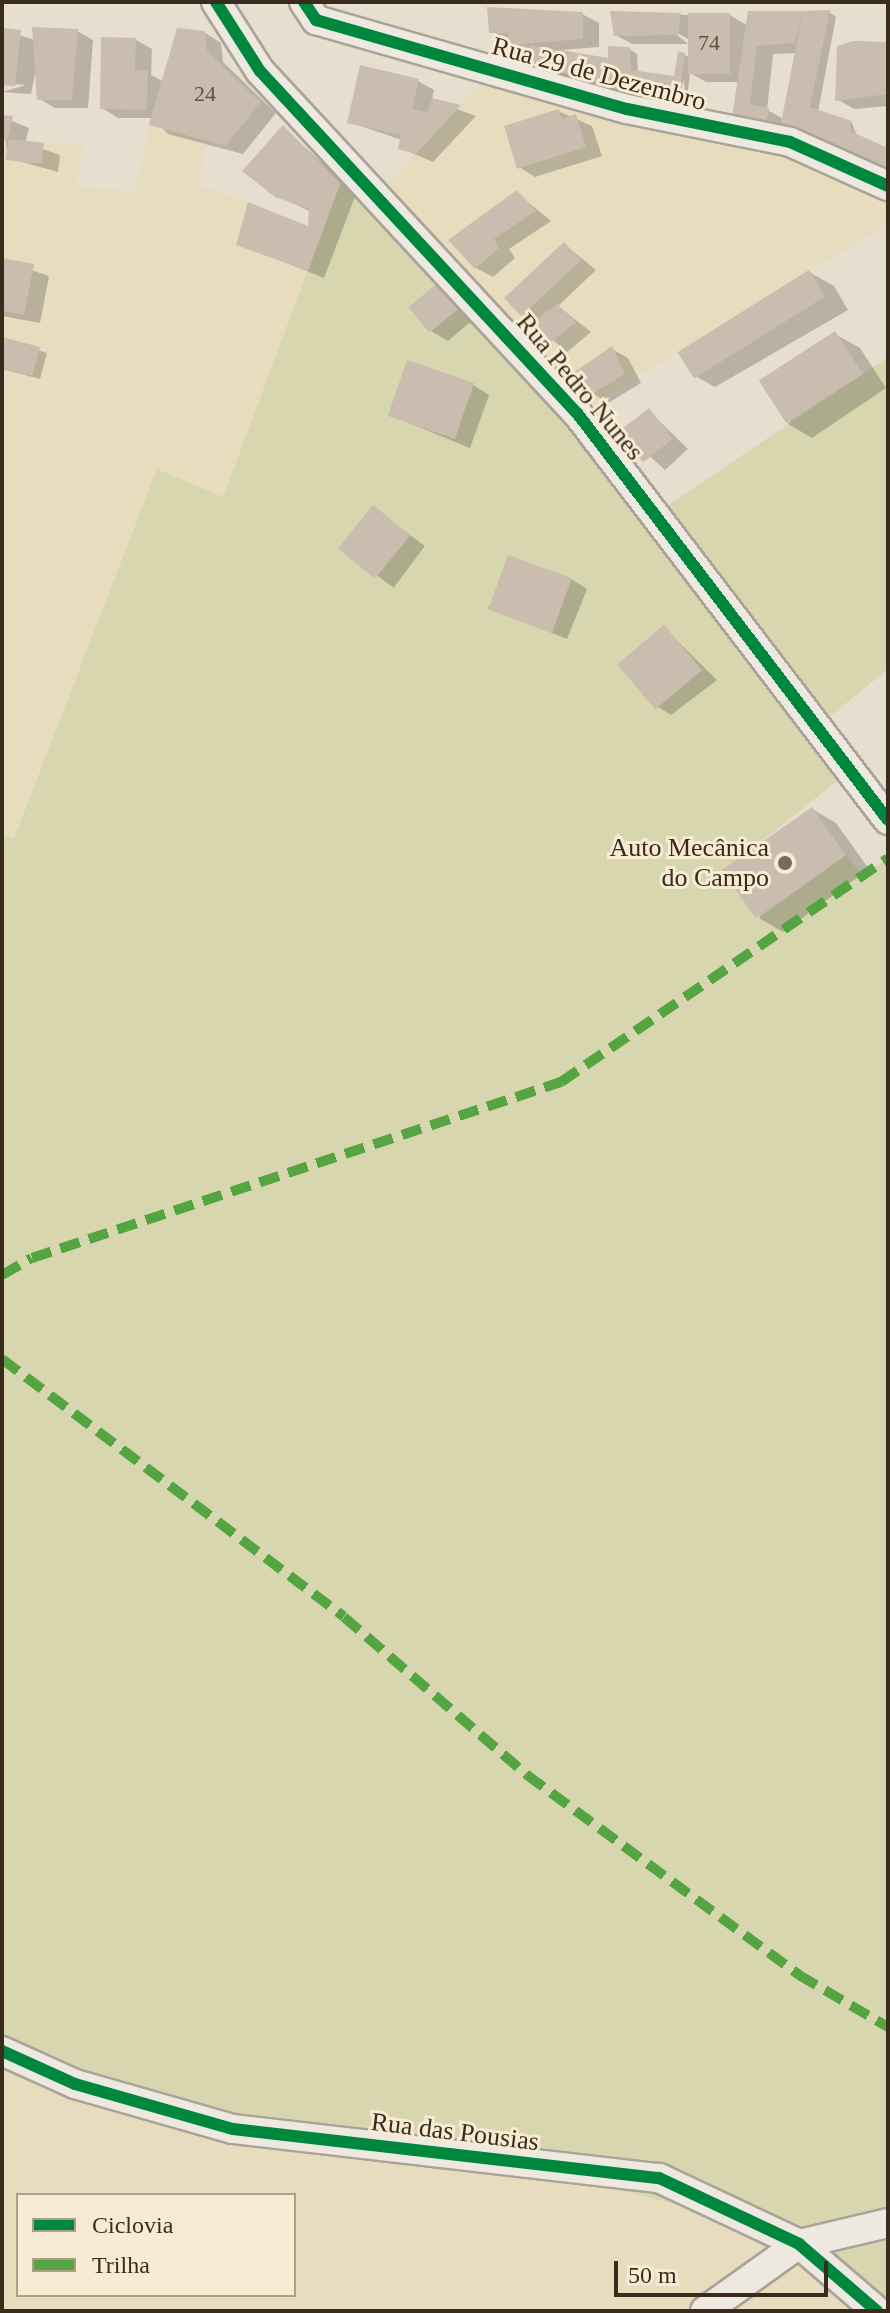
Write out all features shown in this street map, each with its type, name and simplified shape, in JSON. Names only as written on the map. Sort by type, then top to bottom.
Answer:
[{"type":"street","name":"Rua Pedro Nunes","points":[[216,2],[260,71],[577,413],[888,820]]},
{"type":"street","name":"Rua 29 de Dezembro","points":[[304,2],[316,20],[627,109],[790,142],[888,186]]},
{"type":"street","name":"Rua das Pousias","points":[[2,2051],[75,2084],[233,2129],[659,2178],[799,2244],[877,2311]]},
{"type":"street","points":[[705,2311],[799,2244],[888,2223]]},
{"type":"shaded area","points":[[495,69],[790,142],[888,186],[888,224],[577,413],[379,193]]},
{"type":"shaded area","points":[[149,125],[206,142],[198,185],[248,202],[237,245],[308,271],[223,498],[157,469],[13,838],[2,835],[2,139],[83,145],[76,186],[135,192]]},
{"type":"shaded area","points":[[2,2044],[759,2225],[872,2311],[705,2311],[789,2250],[682,2311],[2,2311]]},
{"type":"green space","points":[[349,160],[655,514],[888,357],[888,669],[816,728],[848,772],[724,872],[758,919],[846,855],[862,875],[888,858],[888,2311],[758,2225],[494,2159],[233,2129],[2,2051],[2,835],[14,838],[157,469],[223,497]]},
{"type":"building","points":[[487,7],[583,12],[583,39],[509,45],[508,33],[489,33]]},
{"type":"building","points":[[830,10],[810,107],[852,121],[850,131],[888,148],[888,168],[780,128],[803,11]]},
{"type":"building","points":[[610,11],[681,13],[678,35],[614,36]]},
{"type":"building","points":[[748,11],[803,11],[795,43],[757,46],[750,104],[769,108],[766,125],[732,117]]},
{"type":"building","points":[[688,13],[730,13],[730,74],[688,74]]},
{"type":"building","points":[[32,27],[78,29],[72,100],[37,100]]},
{"type":"building","points":[[2,28],[21,30],[15,86],[2,85]]},
{"type":"building","points":[[177,28],[205,31],[207,51],[260,102],[226,146],[149,125]]},
{"type":"building","points":[[101,37],[136,38],[135,70],[148,70],[147,110],[100,109]]},
{"type":"building","points":[[853,41],[888,42],[888,94],[835,101],[837,46]]},
{"type":"building","points":[[530,45],[608,58],[608,46],[630,47],[631,70],[674,76],[678,51],[685,53],[678,105],[528,64]]},
{"type":"building","points":[[360,65],[419,79],[412,109],[428,113],[432,98],[461,105],[416,154],[398,149],[401,135],[347,123]]},
{"type":"building","points":[[559,109],[562,119],[576,114],[586,147],[517,169],[504,126]]},
{"type":"building","points":[[2,115],[13,116],[8,139],[2,139]]},
{"type":"building","points":[[283,125],[340,184],[308,271],[236,245],[248,202],[308,226],[309,209],[275,197],[242,171]]},
{"type":"building","points":[[8,139],[44,143],[42,164],[6,160]]},
{"type":"building","points":[[517,190],[536,211],[494,239],[499,248],[475,269],[448,240]]},
{"type":"building","points":[[564,242],[581,260],[521,316],[504,298]]},
{"type":"building","points":[[2,258],[34,264],[24,315],[2,311]]},
{"type":"building","points":[[809,270],[825,296],[694,378],[678,352]]},
{"type":"building","points":[[438,283],[459,309],[429,333],[408,307]]},
{"type":"building","points":[[557,304],[576,322],[549,344],[529,325]]},
{"type":"building","points":[[835,331],[863,374],[786,423],[759,381]]},
{"type":"building","points":[[2,337],[40,347],[32,376],[2,368]]},
{"type":"building","points":[[612,346],[625,374],[590,395],[573,373]]},
{"type":"building","points":[[407,360],[474,383],[455,439],[388,416]]},
{"type":"building","points":[[649,408],[673,439],[643,462],[619,431]]},
{"type":"building","points":[[373,505],[410,535],[375,579],[338,549]]},
{"type":"building","points":[[508,555],[572,578],[552,633],[488,610]]},
{"type":"building","points":[[664,625],[702,670],[655,709],[617,664]]},
{"type":"building","name":"Auto Mecânica do Campo","points":[[812,807],[846,855],[756,918],[722,870]]},
{"type":"marked path","points":[[2,1275],[32,1258],[561,1082],[888,858]]},
{"type":"marked path","points":[[2,1359],[344,1617],[527,1775],[799,1975],[888,2027]]},
{"type":"cycle path","points":[[216,2],[260,71],[577,413],[888,820]]},
{"type":"cycle path","points":[[304,2],[316,20],[627,109],[790,142],[888,186]]},
{"type":"cycle path","points":[[2,2051],[75,2084],[233,2129],[659,2178],[799,2244],[877,2311]]},
{"type":"place","name":"Auto Mecânica do Campo","points":[[785,863]]}]
